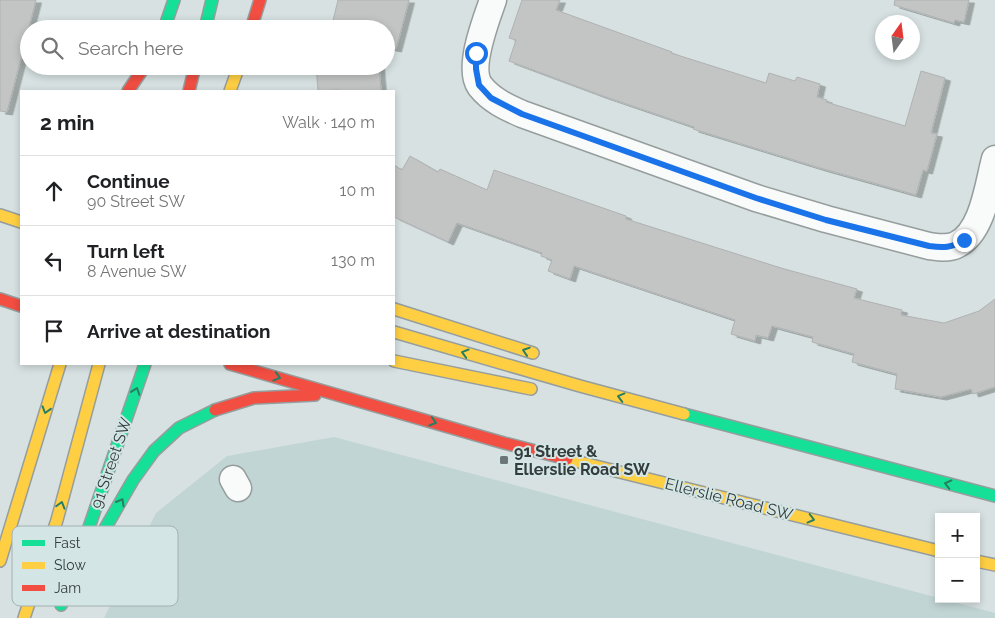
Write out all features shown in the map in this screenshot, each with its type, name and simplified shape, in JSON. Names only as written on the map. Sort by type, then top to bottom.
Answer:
[{"type":"main road","points":[[167,20],[174,0]]},
{"type":"main road","points":[[207,20],[212,0]]},
{"type":"main road","points":[[254,20],[260,0]]},
{"type":"main road","points":[[129,90],[139,75]]},
{"type":"main road","points":[[147,83],[149,75]]},
{"type":"main road","points":[[189,90],[193,75]]},
{"type":"main road","points":[[232,89],[236,75]]},
{"type":"main road","points":[[0,215],[20,222]]},
{"type":"main road","points":[[0,299],[20,306]]},
{"type":"main road","points":[[395,309],[541,356]]},
{"type":"main road","points":[[395,332],[580,386],[995,496]]},
{"type":"main road","points":[[395,361],[541,390]]},
{"type":"main road","points":[[0,561],[60,365]]},
{"type":"main road","points":[[55,526],[99,365]]},
{"type":"main road","name":"91 Street SW","points":[[89,526],[144,365]]},
{"type":"main road","name":"Ellerslie Road SW","points":[[234,365],[504,442],[935,550]]},
{"type":"main road","points":[[107,526],[133,480],[154,451],[180,428],[214,410],[254,398],[339,394]]},
{"type":"main road","points":[[662,396],[821,450]]},
{"type":"main road","points":[[589,401],[821,450]]},
{"type":"main road","points":[[980,562],[995,565]]},
{"type":"main road","points":[[24,618],[28,606]]},
{"type":"main road","name":"91 Street SW","points":[[55,618],[61,606]]},
{"type":"street","points":[[493,0],[476,53],[479,85],[491,98],[522,114],[756,198],[826,220],[943,248],[954,246],[964,240],[977,222],[995,159]]},
{"type":"shaded area","points":[[334,437],[935,597],[935,603],[957,603],[995,613],[995,618],[104,618],[110,606],[178,606],[178,526],[150,526],[156,513],[227,456]]},
{"type":"building","points":[[0,0],[36,0],[31,20],[20,20],[20,62],[7,112],[0,111]]},
{"type":"building","points":[[338,0],[409,0],[396,49],[395,20],[333,20]]},
{"type":"building","points":[[522,0],[560,0],[556,10],[671,53],[766,83],[769,73],[795,81],[797,77],[820,84],[817,97],[827,100],[826,102],[905,126],[921,71],[945,78],[931,133],[937,134],[927,171],[923,170],[916,195],[693,129],[694,127],[509,61],[516,40],[509,38]]},
{"type":"building","points":[[895,0],[969,0],[964,22],[955,20],[954,23],[894,5]]},
{"type":"building","points":[[317,75],[380,75],[381,90],[318,90]]},
{"type":"building","points":[[410,156],[438,172],[440,169],[487,190],[494,170],[626,216],[626,219],[781,268],[857,289],[854,298],[902,310],[901,315],[944,323],[979,311],[995,299],[995,387],[973,394],[971,389],[941,397],[895,389],[897,374],[852,362],[854,354],[812,342],[813,337],[772,326],[768,338],[756,335],[755,341],[731,334],[735,320],[574,266],[570,279],[548,271],[552,260],[541,256],[542,253],[457,223],[448,242],[395,217],[395,166],[402,170]]},
{"type":"traffic: fast","points":[[167,20],[174,0]]},
{"type":"traffic: fast","points":[[207,20],[212,0]]},
{"type":"traffic: fast","points":[[89,526],[145,365]]},
{"type":"traffic: fast","points":[[107,526],[133,480],[154,451],[179,428],[215,410]]},
{"type":"traffic: fast","points":[[684,414],[995,496]]},
{"type":"traffic: slow","points":[[230,90],[236,75]]},
{"type":"traffic: slow","points":[[0,215],[20,222]]},
{"type":"traffic: slow","points":[[395,309],[533,353]]},
{"type":"traffic: slow","points":[[395,332],[684,414]]},
{"type":"traffic: slow","points":[[395,361],[531,389]]},
{"type":"traffic: slow","points":[[0,561],[60,365]]},
{"type":"traffic: slow","points":[[55,526],[99,365]]},
{"type":"traffic: slow","points":[[567,459],[935,550]]},
{"type":"traffic: slow","points":[[980,562],[995,565]]},
{"type":"traffic: slow","points":[[24,618],[28,606]]},
{"type":"traffic: jam","points":[[254,20],[260,0]]},
{"type":"traffic: jam","points":[[129,90],[139,75]]},
{"type":"traffic: jam","points":[[189,90],[193,75]]},
{"type":"traffic: jam","points":[[0,299],[20,306]]},
{"type":"traffic: jam","points":[[233,365],[504,443],[567,459]]},
{"type":"traffic: jam","points":[[215,410],[254,398],[315,395]]},
{"type":"place","name":"91 Street & Ellerslie Road SW","points":[[504,460]]},
{"type":"route","points":[[476,53],[479,85],[491,98],[522,114],[689,175],[826,220],[929,246],[943,248],[954,246],[964,240]]}]
